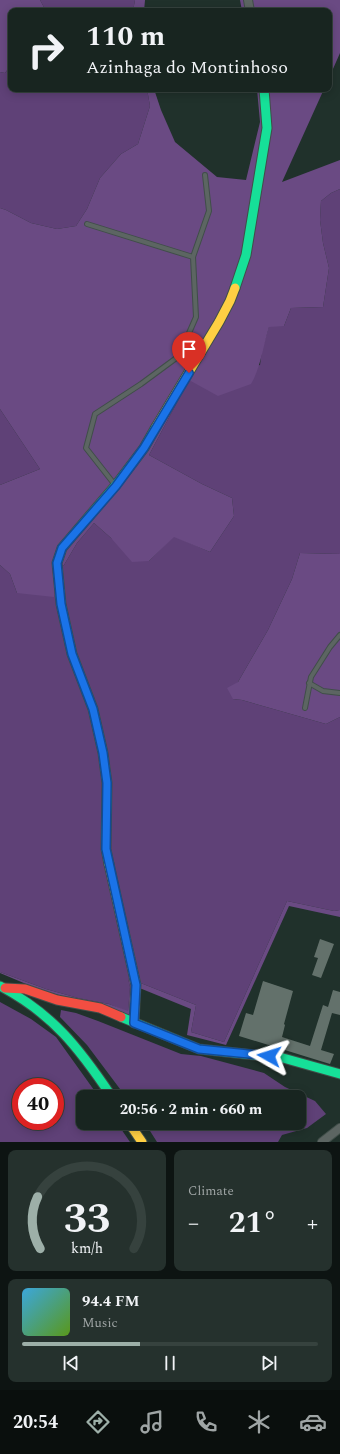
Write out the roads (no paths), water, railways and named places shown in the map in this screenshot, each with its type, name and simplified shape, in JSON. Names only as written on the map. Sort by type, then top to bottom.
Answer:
[{"type":"street","points":[[134,1023],[136,985],[106,849],[107,783],[103,753],[93,709],[72,654],[61,604],[57,563],[62,548],[116,486],[144,448],[215,329],[230,300],[246,255],[267,128],[264,92]]},
{"type":"street","points":[[2,987],[25,989],[57,1000],[100,1008],[199,1049],[283,1058],[340,1074]]},
{"type":"street","points":[[2,987],[35,1006],[54,1022],[80,1052],[107,1090]]},
{"type":"street","points":[[322,1142],[340,1128]]},
{"type":"street","points":[[134,1130],[142,1142]]},
{"type":"lane","points":[[116,486],[86,448],[95,414],[141,384],[179,356],[196,317],[193,257],[209,210],[204,175]]},
{"type":"lane","points":[[87,224],[193,257]]},
{"type":"lane","points":[[305,708],[309,683],[316,668],[340,635]]},
{"type":"lane","points":[[309,683],[323,691],[340,693]]}]
